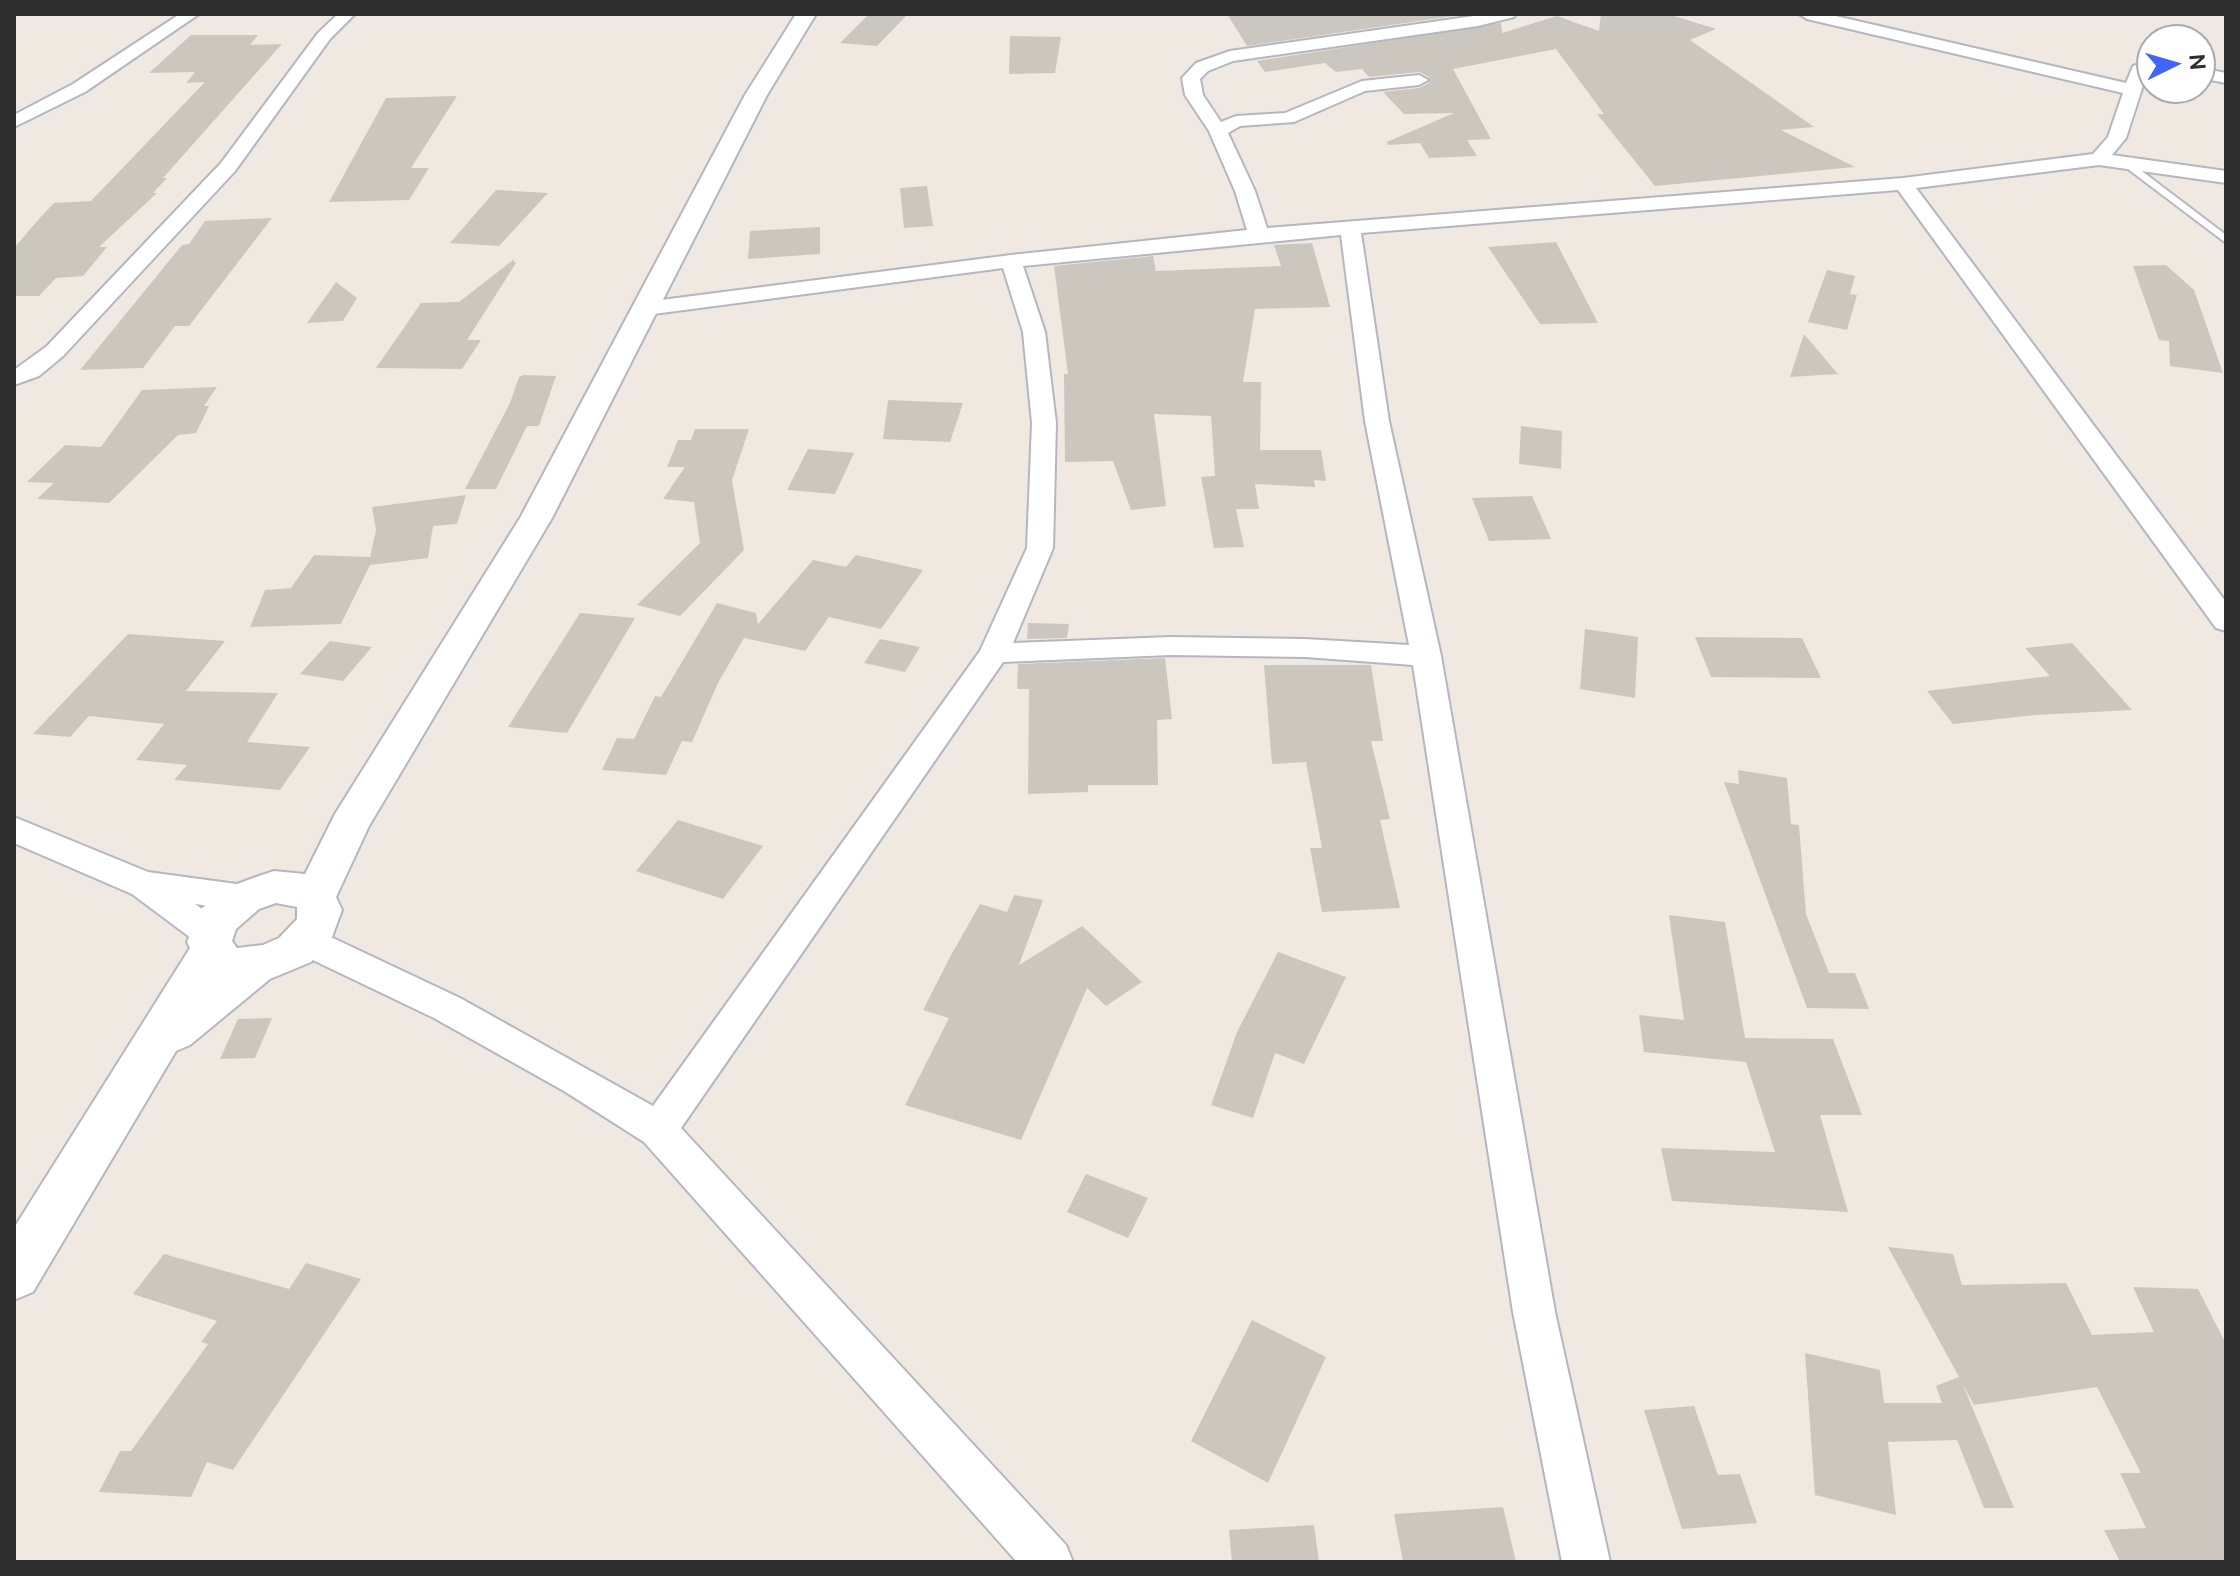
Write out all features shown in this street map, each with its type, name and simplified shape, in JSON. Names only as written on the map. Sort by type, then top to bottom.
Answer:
[{"type":"street","points":[[14,122],[79,88],[191,14]]},
{"type":"street","points":[[14,378],[31,371],[55,351],[228,167],[324,36],[347,14]]},
{"type":"street","points":[[315,897],[349,824],[536,518],[756,95],[806,14]]},
{"type":"street","points":[[1259,235],[1245,191],[1218,131],[1194,95],[1191,78],[1202,67],[1230,56],[1478,21],[1508,14]]},
{"type":"street","points":[[1807,14],[2133,90]]},
{"type":"street","points":[[1218,131],[1236,121],[1288,118],[1362,86],[1419,80]]},
{"type":"street","points":[[2099,159],[2117,138],[2136,80]]},
{"type":"street","points":[[646,308],[1011,261],[1259,235],[1903,184],[2099,159],[2226,177]]},
{"type":"street","points":[[1903,184],[2226,622]]},
{"type":"street","points":[[1350,228],[1377,421],[1426,656],[1534,1312],[1586,1562]]},
{"type":"street","points":[[658,1130],[994,653],[1040,548],[1044,423],[1034,332],[1011,261]]},
{"type":"street","points":[[994,653],[1171,646],[1305,648],[1426,656]]},
{"type":"street","points":[[14,1275],[211,942],[217,920],[349,824]]},
{"type":"street","points":[[14,829],[144,885],[211,942],[221,961],[236,966],[255,966],[282,957],[306,941],[317,925],[320,910],[315,897],[298,888],[259,892],[144,885]]},
{"type":"street","points":[[306,941],[447,1008],[577,1080],[658,1130],[1049,1562]]},
{"type":"street","points":[[146,1055],[255,966]]},
{"type":"lane","points":[[2127,164],[2226,240]]},
{"type":"building","points":[[869,14],[908,14],[877,46],[840,43]]},
{"type":"building","points":[[1227,14],[1467,14],[1247,46]]},
{"type":"building","points":[[1601,14],[1668,14],[1716,29],[1690,40],[1814,127],[1781,130],[1855,167],[1655,186],[1597,114],[1604,114],[1556,49],[1453,69],[1491,139],[1467,140],[1477,156],[1429,158],[1420,143],[1388,145],[1387,142],[1454,113],[1404,114],[1383,92],[1419,88],[1429,83],[1429,77],[1419,72],[1369,77],[1362,69],[1336,72],[1325,63],[1265,72],[1257,61],[1501,23],[1502,33],[1557,16],[1599,31]]},
{"type":"building","points":[[191,35],[258,35],[250,45],[282,44],[163,178],[167,178],[153,193],[157,193],[99,247],[107,247],[83,276],[56,278],[39,296],[14,296],[14,248],[38,220],[54,203],[91,201],[205,82],[186,83],[195,72],[149,73]]},
{"type":"building","points":[[1010,36],[1061,37],[1055,73],[1009,74]]},
{"type":"building","points":[[457,96],[411,168],[429,168],[409,200],[329,202],[386,98]]},
{"type":"building","points":[[927,186],[933,226],[904,228],[900,188]]},
{"type":"building","points":[[496,190],[548,193],[499,246],[450,243]]},
{"type":"building","points":[[272,218],[189,326],[175,326],[143,368],[80,370],[182,245],[189,244],[205,221]]},
{"type":"building","points":[[820,227],[820,254],[748,259],[750,231]]},
{"type":"building","points":[[1556,242],[1598,323],[1540,324],[1488,247]]},
{"type":"building","points":[[1312,243],[1330,307],[1255,309],[1243,382],[1261,382],[1260,450],[1321,450],[1326,481],[1314,480],[1315,487],[1255,484],[1259,509],[1236,509],[1244,547],[1214,548],[1201,477],[1215,476],[1211,416],[1154,414],[1166,506],[1131,510],[1113,461],[1065,462],[1064,374],[1068,374],[1054,266],[1153,256],[1156,271],[1281,266],[1274,245]]},
{"type":"building","points":[[513,260],[516,263],[467,340],[481,340],[462,369],[376,368],[421,303],[459,302]]},
{"type":"building","points":[[2166,265],[2194,290],[2223,373],[2170,366],[2169,341],[2159,340],[2133,266]]},
{"type":"building","points":[[1827,270],[1855,276],[1850,294],[1857,295],[1847,330],[1808,322]]},
{"type":"building","points":[[336,282],[357,298],[343,321],[307,323]]},
{"type":"building","points":[[1804,334],[1838,374],[1790,377]]},
{"type":"building","points":[[556,376],[539,426],[527,426],[496,489],[465,489],[510,403],[519,377]]},
{"type":"building","points":[[217,387],[204,406],[209,406],[196,433],[178,435],[109,503],[37,499],[54,483],[27,482],[65,445],[101,447],[142,390]]},
{"type":"building","points":[[888,400],[963,403],[950,442],[883,439]]},
{"type":"building","points":[[1521,426],[1562,431],[1561,469],[1519,464]]},
{"type":"building","points":[[695,429],[749,429],[732,480],[744,550],[680,616],[637,605],[700,543],[694,502],[663,499],[685,467],[667,467],[678,440],[691,440]]},
{"type":"building","points":[[808,449],[854,453],[835,494],[787,490]]},
{"type":"building","points":[[466,495],[457,524],[433,526],[428,558],[370,565],[341,624],[250,627],[265,590],[291,588],[314,555],[370,557],[376,530],[372,507]]},
{"type":"building","points":[[1532,496],[1551,539],[1489,541],[1472,498]]},
{"type":"building","points":[[856,555],[923,570],[881,629],[829,617],[805,651],[744,638],[718,683],[692,742],[682,741],[666,775],[602,770],[617,738],[634,739],[655,696],[661,697],[717,603],[756,613],[758,624],[813,560],[846,567]]},
{"type":"building","points":[[580,613],[635,618],[567,733],[508,727]]},
{"type":"building","points":[[1028,623],[1069,624],[1067,638],[1027,639]]},
{"type":"building","points":[[1585,629],[1638,637],[1635,698],[1580,689]]},
{"type":"building","points":[[128,634],[225,641],[186,691],[278,693],[247,742],[310,747],[280,790],[174,780],[187,765],[136,760],[164,724],[89,716],[70,737],[33,734]]},
{"type":"building","points":[[1695,637],[1802,638],[1821,678],[1711,677]]},
{"type":"building","points":[[880,639],[920,647],[905,672],[864,663]]},
{"type":"building","points":[[330,641],[372,647],[343,681],[300,674]]},
{"type":"building","points":[[2072,643],[2132,710],[2035,715],[1953,724],[1927,691],[2050,676],[2025,648]]},
{"type":"building","points":[[1165,658],[1172,719],[1157,720],[1158,785],[1088,785],[1088,792],[1028,794],[1029,689],[1017,689],[1018,664]]},
{"type":"building","points":[[1264,665],[1371,665],[1383,741],[1371,741],[1390,819],[1380,820],[1400,908],[1322,912],[1310,848],[1322,848],[1306,762],[1272,764]]},
{"type":"building","points":[[1738,770],[1787,778],[1791,824],[1799,825],[1806,914],[1829,973],[1855,973],[1869,1009],[1807,1008],[1724,782],[1739,784]]},
{"type":"building","points":[[678,820],[763,846],[723,899],[636,871]]},
{"type":"building","points":[[1014,895],[1043,900],[1019,965],[1082,926],[1142,982],[1106,1006],[1087,988],[1021,1140],[905,1105],[949,1018],[923,1010],[950,957],[980,904],[1007,912]]},
{"type":"building","points":[[1669,915],[1725,922],[1745,1038],[1833,1039],[1862,1115],[1820,1115],[1848,1212],[1672,1201],[1661,1148],[1775,1152],[1746,1062],[1644,1052],[1639,1015],[1684,1020]]},
{"type":"building","points":[[1278,952],[1346,977],[1304,1064],[1275,1053],[1253,1118],[1211,1105],[1237,1032]]},
{"type":"building","points":[[272,1018],[255,1058],[220,1059],[238,1019]]},
{"type":"building","points":[[1086,1174],[1148,1198],[1128,1238],[1067,1212]]},
{"type":"building","points":[[1888,1247],[1953,1254],[1962,1285],[2066,1283],[2092,1335],[2154,1332],[2133,1287],[2198,1289],[2226,1344],[2226,1562],[2120,1562],[2104,1530],[2146,1528],[2120,1473],[2141,1473],[2097,1387],[1974,1405],[1963,1385],[2014,1508],[1984,1508],[1957,1440],[1888,1442],[1896,1515],[1815,1495],[1805,1353],[1880,1370],[1884,1403],[1942,1403],[1936,1386],[1959,1377]]},
{"type":"building","points":[[164,1254],[289,1289],[306,1263],[361,1279],[233,1470],[207,1462],[191,1497],[99,1492],[120,1451],[131,1451],[208,1344],[201,1342],[217,1321],[133,1294]]},
{"type":"building","points":[[1252,1320],[1326,1357],[1268,1483],[1191,1441]]},
{"type":"building","points":[[1694,1406],[1718,1475],[1740,1474],[1757,1523],[1682,1529],[1644,1410]]},
{"type":"building","points":[[1503,1507],[1516,1562],[1403,1562],[1394,1514]]},
{"type":"building","points":[[1314,1525],[1319,1562],[1232,1562],[1229,1530]]}]
